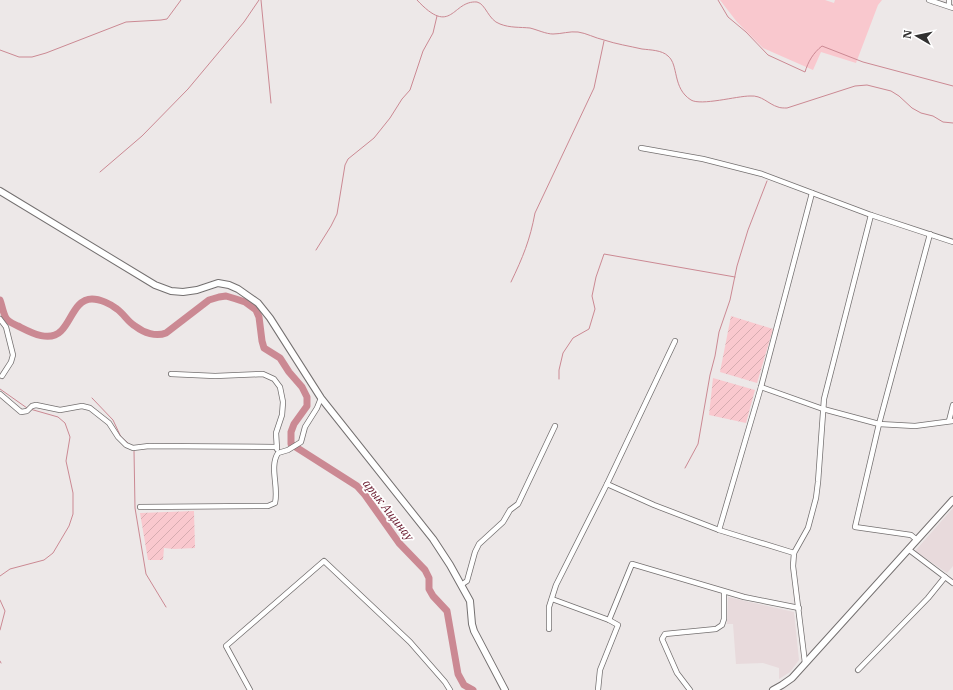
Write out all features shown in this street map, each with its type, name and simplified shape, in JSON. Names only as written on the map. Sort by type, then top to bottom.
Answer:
[{"type":"main road","points":[[0,191],[155,284],[171,291],[183,292],[197,290],[218,283],[229,285],[238,289],[258,304],[270,318],[321,398],[410,508],[433,539],[470,601],[474,631],[505,690]]},
{"type":"main road","points":[[772,690],[792,678],[953,500]]},
{"type":"street","points":[[929,0],[951,7],[950,0]]},
{"type":"street","points":[[641,148],[703,159],[762,174],[871,215],[953,242]]},
{"type":"street","points":[[720,530],[761,387],[812,193]]},
{"type":"street","points":[[805,663],[793,566],[794,553],[808,528],[816,498],[824,399],[871,215]]},
{"type":"street","points":[[917,540],[912,535],[855,527],[879,424],[930,234]]},
{"type":"street","points":[[0,318],[6,327],[13,355],[11,362],[2,376]]},
{"type":"street","points":[[549,629],[549,608],[556,585],[607,484],[675,341]]},
{"type":"street","points":[[171,374],[215,376],[263,374],[274,379],[280,387],[283,402],[282,415],[276,433],[276,447],[278,453]]},
{"type":"street","points":[[761,387],[823,409],[879,424],[914,426],[951,421],[953,405]]},
{"type":"street","points":[[0,394],[21,412],[27,411],[32,406],[36,405],[60,410],[82,406],[90,408],[109,423],[126,445],[133,448],[149,446],[276,447]]},
{"type":"street","points":[[140,507],[268,506],[275,503],[277,496],[274,459],[278,453],[288,450],[301,442],[305,427],[317,408],[321,398]]},
{"type":"street","points":[[461,585],[466,581],[479,544],[503,522],[510,510],[518,504],[555,426]]},
{"type":"street","points":[[607,484],[654,505],[720,530],[794,553]]},
{"type":"street","points":[[908,549],[953,583]]},
{"type":"street","points":[[250,690],[226,646],[324,561],[410,642],[445,682],[450,690]]},
{"type":"street","points":[[609,620],[632,564],[724,592],[799,608]]},
{"type":"street","points":[[858,670],[928,598],[945,577]]},
{"type":"street","points":[[690,690],[677,673],[662,639],[665,634],[716,630],[722,625],[724,619],[724,592]]},
{"type":"street","points":[[552,599],[609,620],[618,625],[600,670],[598,690]]},
{"type":"shaded area","points":[[720,0],[825,0],[834,3],[835,0],[882,0],[878,5],[856,63],[821,52],[813,70],[763,48],[737,22]]},
{"type":"shaded area","points":[[731,316],[773,329],[757,383],[720,372]]},
{"type":"shaded area","points":[[713,378],[755,390],[746,423],[709,415]]},
{"type":"shaded area","points":[[953,508],[953,566],[947,573],[915,551]]},
{"type":"shaded area","points":[[194,511],[195,548],[164,548],[163,560],[148,560],[140,513]]},
{"type":"shaded area","points":[[728,597],[794,612],[799,660],[790,672],[779,679],[779,668],[763,663],[736,664],[733,624],[727,624]]},
{"type":"waterway","points":[[0,50],[19,57],[32,57],[126,22],[167,19],[181,0]]},
{"type":"waterway","points":[[100,172],[142,136],[188,89],[244,22],[259,0]]},
{"type":"waterway","points":[[261,0],[271,103]]},
{"type":"waterway","points":[[417,0],[429,11],[438,16],[445,17],[462,6],[477,2],[483,6],[496,22],[511,27],[530,28],[550,34],[572,32],[584,33],[618,44],[663,53],[668,56],[674,65],[678,83],[685,95],[696,102],[754,96],[761,98],[774,106],[787,108],[855,86],[867,85],[891,91],[912,108],[921,113],[933,116],[943,122],[953,123]]},
{"type":"waterway","points":[[718,0],[728,17],[746,32],[768,55],[805,72],[811,58],[822,46],[863,62],[953,86]]},
{"type":"waterway","points":[[316,250],[337,214],[345,165],[348,159],[374,138],[410,90],[423,51],[433,33],[437,16]]},
{"type":"waterway","points":[[511,282],[526,248],[535,213],[594,88],[604,41]]},
{"type":"waterway","points":[[685,468],[698,444],[719,332],[730,300],[737,266],[748,230],[767,181]]},
{"type":"waterway","points":[[559,379],[559,370],[563,353],[573,338],[589,329],[595,309],[592,296],[596,277],[604,254],[735,277]]},
{"type":"waterway","name":"арык Ащинау","points":[[0,300],[4,314],[8,321],[34,333],[45,336],[51,336],[61,331],[77,307],[86,300],[92,299],[112,305],[130,322],[139,328],[146,332],[158,335],[166,333],[209,300],[219,297],[226,296],[245,302],[256,310],[259,317],[264,348],[280,358],[289,372],[302,387],[307,397],[307,406],[294,424],[291,432],[291,444],[357,486],[399,543],[425,570],[429,578],[429,589],[433,596],[447,611],[458,674],[464,685],[473,690]]},
{"type":"waterway","points":[[0,389],[27,408]]},
{"type":"waterway","points":[[92,398],[113,420],[121,437],[129,444]]},
{"type":"waterway","points":[[0,576],[10,569],[44,560],[53,553],[69,526],[73,514],[73,493],[66,461],[70,437],[65,423],[58,417],[30,409]]},
{"type":"waterway","points":[[134,450],[135,508],[146,574],[166,607]]},
{"type":"waterway","points":[[0,600],[5,611],[0,630]]}]
